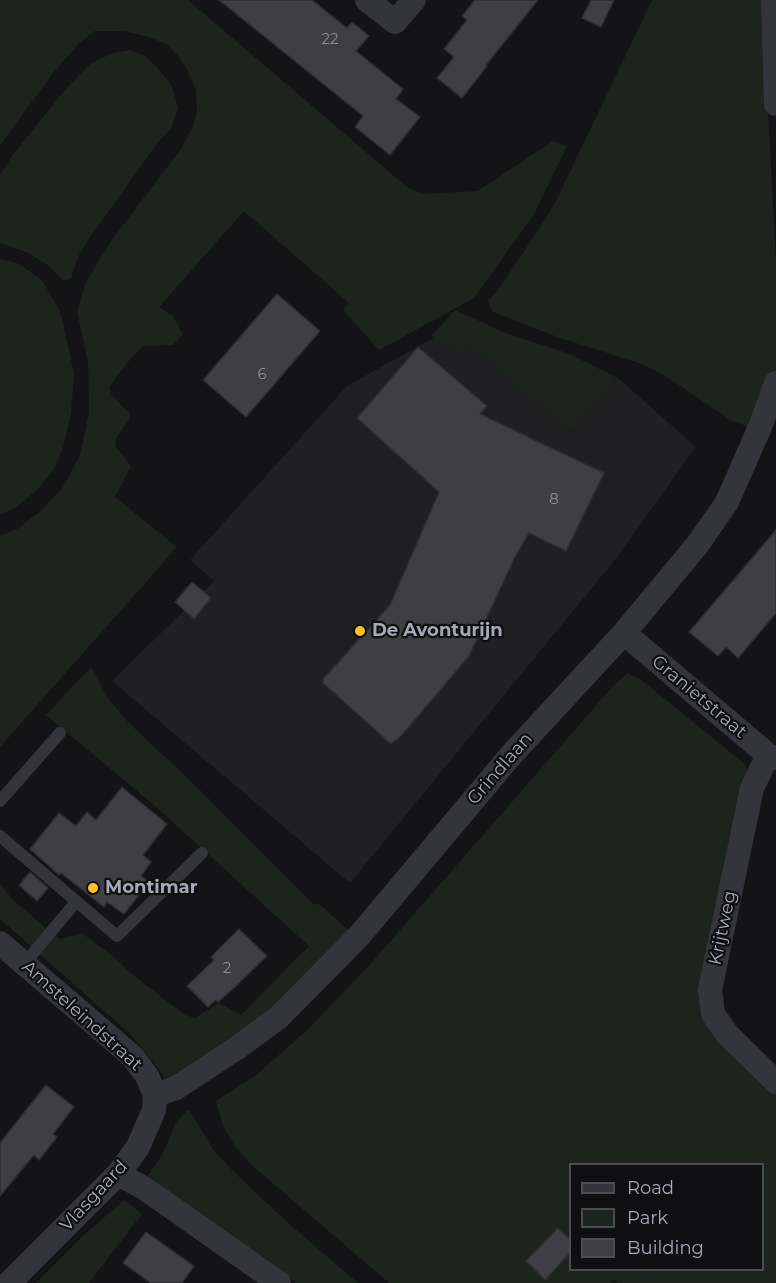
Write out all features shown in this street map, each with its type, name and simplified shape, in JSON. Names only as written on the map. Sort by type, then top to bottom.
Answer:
[{"type":"street","points":[[367,0],[395,22],[414,0]]},
{"type":"street","points":[[773,0],[776,104]]},
{"type":"street","name":"Grindlaan","points":[[155,1095],[177,1088],[279,1017],[359,936],[512,754],[624,633],[698,544],[727,502],[768,429],[776,382]]},
{"type":"street","name":"Granietstraat","points":[[624,633],[772,756]]},
{"type":"street","name":"Krijtweg","points":[[772,756],[752,788],[710,990],[713,1014],[727,1034],[776,1082]]},
{"type":"street","name":"Amsteleindstraat","points":[[0,943],[133,1057],[147,1076],[155,1095]]},
{"type":"street","name":"Vlasgaard","points":[[9,1283],[118,1174],[138,1148],[154,1110],[155,1095]]},
{"type":"street","points":[[118,1174],[144,1188],[279,1283]]},
{"type":"lane","points":[[0,801],[60,733]]},
{"type":"lane","points":[[0,836],[117,936],[202,853]]},
{"type":"lane","points":[[24,964],[76,902]]},
{"type":"shaded area","name":"De Avonturijn","points":[[451,328],[570,432],[618,378],[696,447],[614,561],[350,883],[112,681],[214,581],[190,560],[347,386]]},
{"type":"green space","points":[[0,0],[188,0],[408,188],[422,194],[478,191],[553,141],[567,146],[534,214],[474,298],[379,350],[343,310],[349,303],[244,211],[159,307],[173,316],[183,334],[173,345],[143,346],[109,387],[112,395],[129,413],[129,420],[117,437],[115,446],[131,466],[115,497],[177,547],[0,747],[0,536],[17,529],[41,511],[63,487],[80,455],[89,413],[88,362],[77,312],[86,282],[111,241],[180,150],[192,129],[197,112],[196,90],[188,71],[166,44],[124,31],[95,31],[79,43],[54,72],[0,145]]},
{"type":"green space","points":[[652,0],[762,0],[776,261],[776,370],[772,388],[755,429],[732,421],[664,375],[639,363],[560,338],[493,312],[488,301],[496,293],[555,203]]},
{"type":"green space","points":[[130,50],[145,56],[158,68],[172,86],[178,108],[171,128],[155,146],[89,239],[78,257],[71,278],[64,281],[49,266],[29,253],[0,243],[0,174],[64,91],[91,63],[113,53]]},
{"type":"green space","points":[[0,259],[17,263],[42,280],[60,311],[74,373],[71,413],[63,448],[53,471],[37,490],[16,507],[0,515]]},
{"type":"green space","points":[[455,310],[508,334],[567,353],[618,378],[570,432],[469,345],[462,355],[431,336]]},
{"type":"green space","points":[[91,667],[108,698],[128,722],[197,787],[314,905],[318,903],[355,936],[311,981],[166,1084],[162,1073],[130,1034],[0,919],[0,883],[12,899],[55,936],[60,939],[82,933],[185,1015],[195,1018],[219,1003],[241,1015],[309,946],[154,805],[46,715]]},
{"type":"green space","points":[[627,673],[639,678],[746,765],[748,784],[705,1021],[711,1033],[776,1094],[776,1283],[618,1283],[614,1279],[610,1283],[389,1283],[256,1169],[236,1148],[223,1126],[216,1101],[255,1076],[305,1032],[367,968],[613,686]]},
{"type":"green space","points":[[189,1109],[214,1151],[233,1171],[287,1222],[358,1283],[296,1283],[222,1232],[148,1175],[161,1157],[177,1121]]},
{"type":"green space","points":[[124,1200],[142,1214],[89,1283],[36,1283],[82,1237]]},
{"type":"building","points":[[219,0],[312,0],[347,28],[352,22],[369,36],[356,51],[403,89],[396,99],[420,117],[390,155],[355,127],[363,116]]},
{"type":"building","points":[[475,0],[538,0],[462,98],[437,78],[454,57],[444,49],[467,20],[462,16]]},
{"type":"building","points":[[591,0],[614,0],[601,27],[582,18]]},
{"type":"building","points":[[277,294],[320,331],[246,417],[203,380]]},
{"type":"building","points":[[418,347],[487,406],[480,414],[604,473],[566,551],[529,533],[514,559],[469,656],[402,735],[391,744],[323,683],[323,679],[390,605],[439,492],[357,418]]},
{"type":"building","points":[[776,530],[776,613],[738,658],[726,647],[718,656],[689,632]]},
{"type":"building","points":[[192,582],[211,598],[194,619],[175,602]]},
{"type":"building","points":[[122,787],[167,824],[143,855],[151,862],[141,876],[149,882],[124,914],[107,902],[104,907],[61,873],[59,875],[30,849],[59,813],[76,826],[87,812],[96,820]]},
{"type":"building","points":[[30,872],[48,888],[37,901],[19,885]]},
{"type":"building","points":[[239,929],[267,956],[218,1002],[216,1000],[208,1007],[187,986],[214,960],[211,957]]},
{"type":"building","points":[[46,1085],[74,1107],[53,1134],[57,1137],[39,1160],[34,1155],[0,1196],[0,1143]]},
{"type":"building","points":[[558,1228],[569,1239],[569,1254],[545,1280],[526,1261]]},
{"type":"building","points":[[146,1232],[194,1266],[182,1283],[151,1283],[123,1263]]},
{"type":"place","name":"De Avonturijn","points":[[360,631]]},
{"type":"place","name":"Montimar","points":[[93,888]]}]
